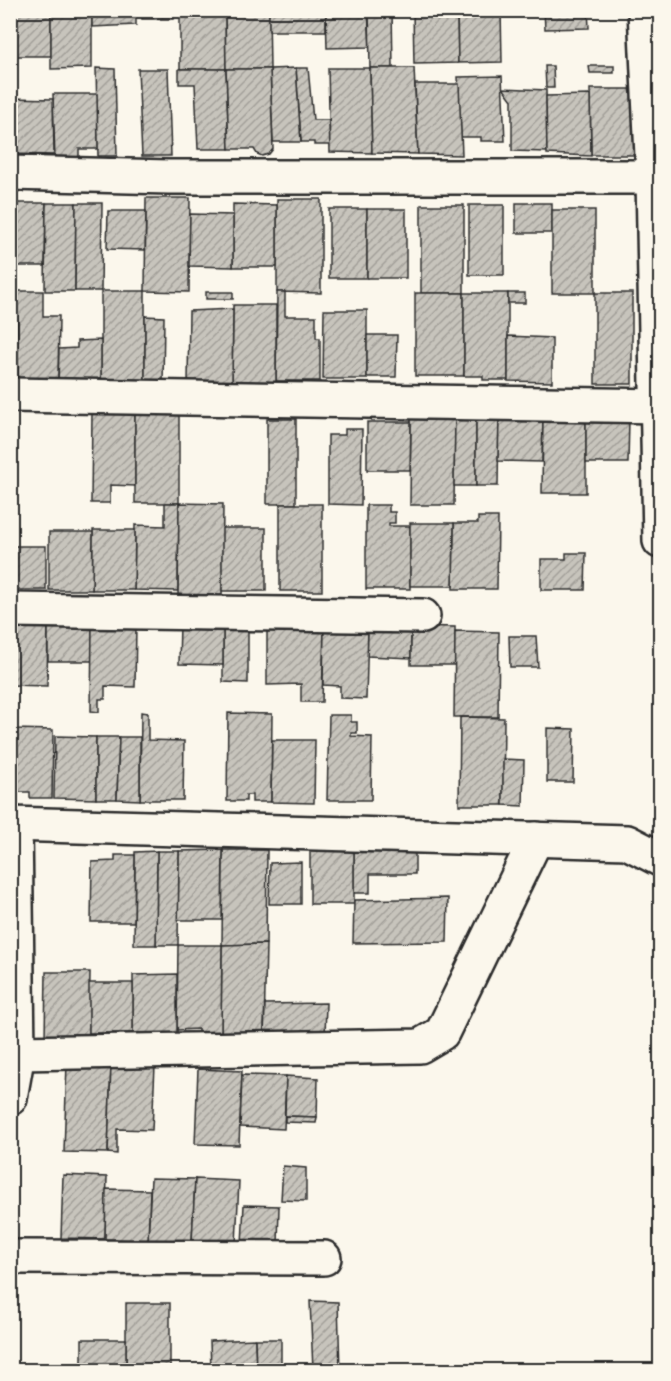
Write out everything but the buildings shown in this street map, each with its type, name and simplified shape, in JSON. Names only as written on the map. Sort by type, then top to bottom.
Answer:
[{"type":"street","points":[[645,10],[653,177],[660,541]]},
{"type":"street","points":[[10,173],[169,177],[653,177]]},
{"type":"street","points":[[10,395],[659,406]]},
{"type":"street","points":[[10,610],[423,616]]},
{"type":"street","points":[[10,1098],[18,1053],[13,824],[627,842],[660,859]]},
{"type":"street","points":[[18,1053],[420,1046],[442,1033],[536,839]]},
{"type":"street","points":[[10,1257],[324,1258]]}]
